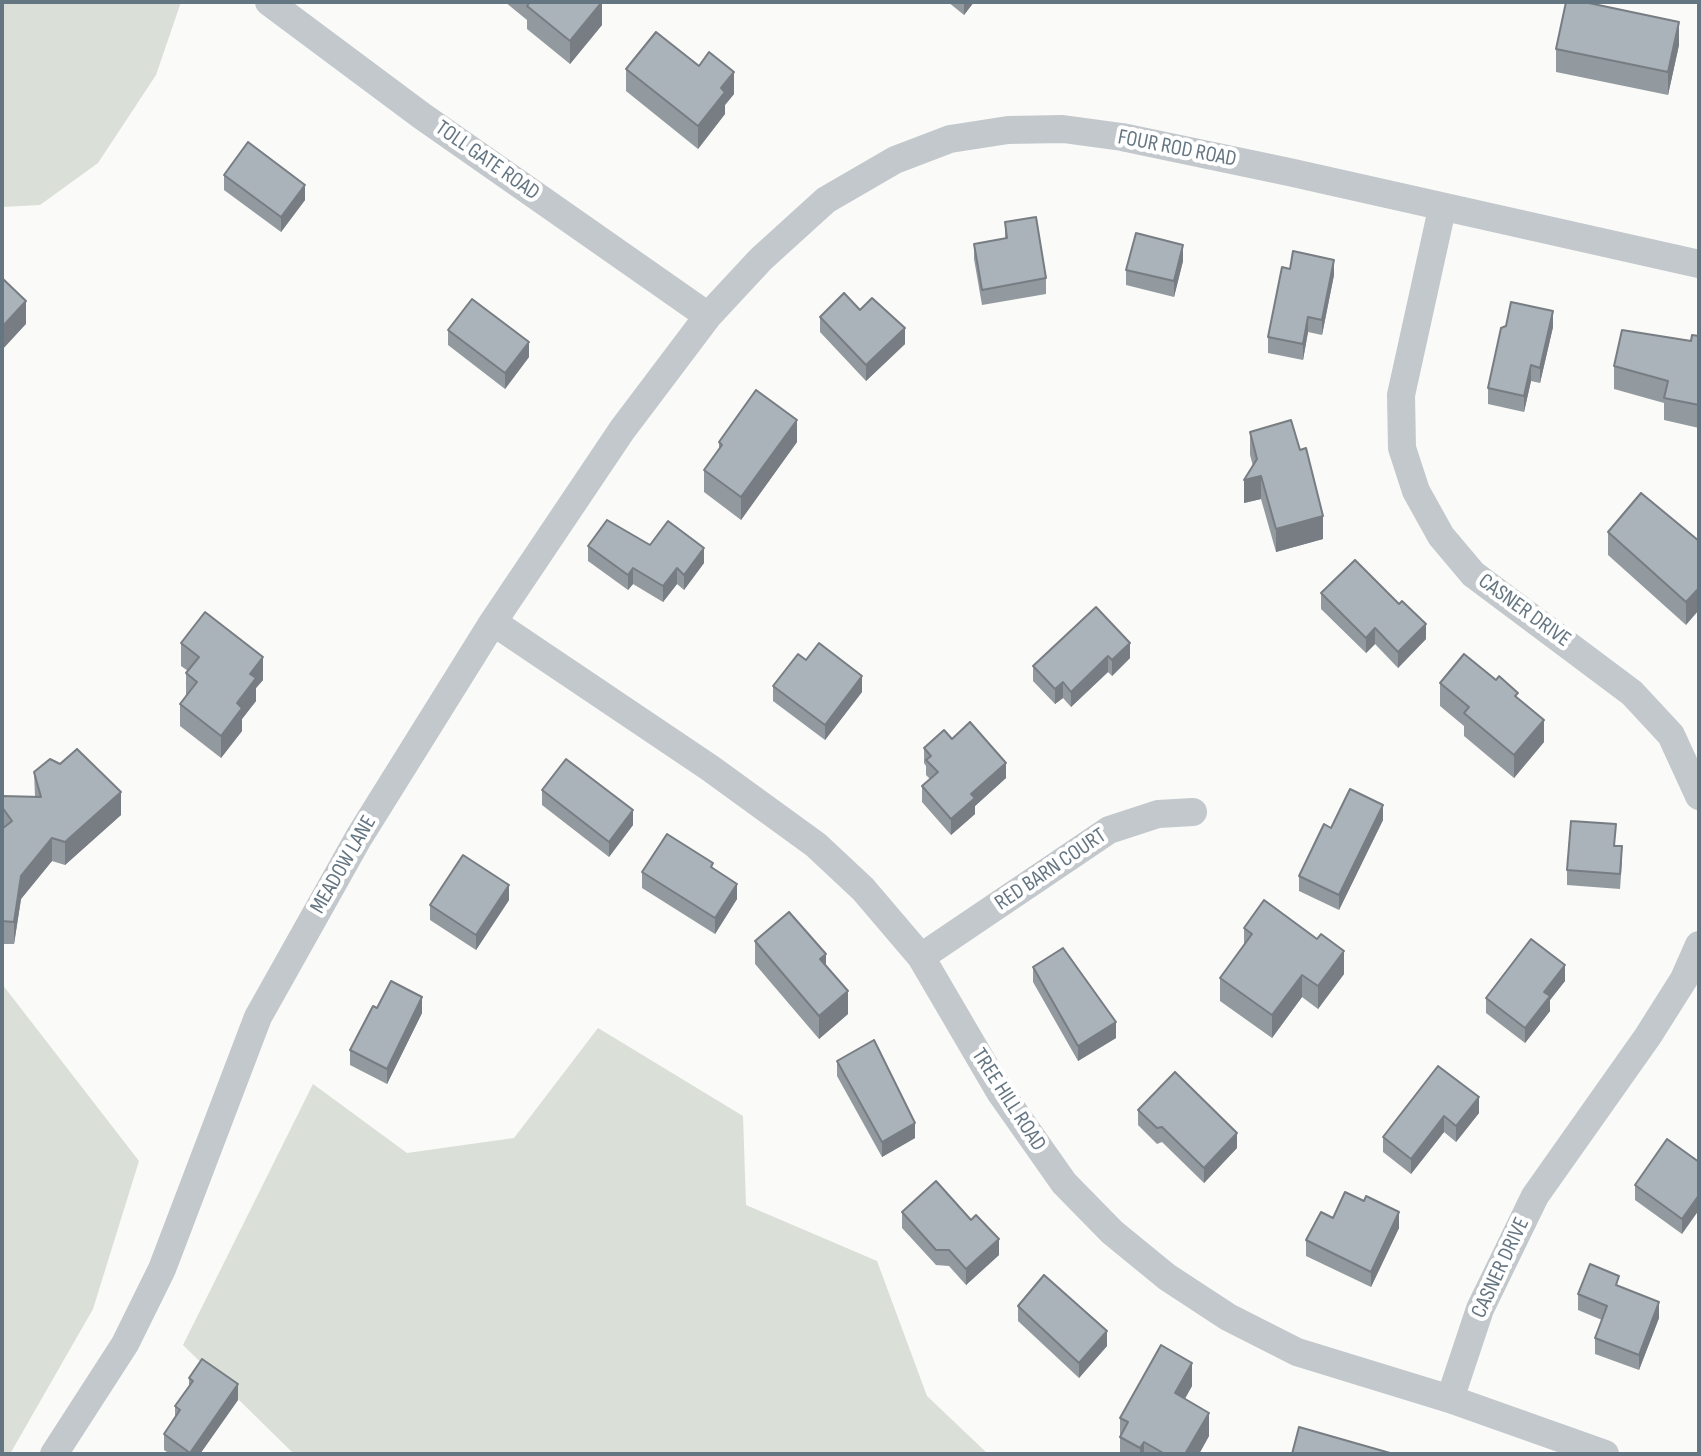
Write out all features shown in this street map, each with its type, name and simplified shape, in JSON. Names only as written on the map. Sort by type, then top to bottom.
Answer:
[{"type":"street","name":"TOLL GATE ROAD","points":[[269,2],[422,116],[708,316]]},
{"type":"street","name":"FOUR ROD ROAD","points":[[708,316],[761,259],[826,200],[895,160],[950,139],[1008,130],[1063,129],[1122,137],[1699,264]]},
{"type":"street","name":"CASNER DRIVE","points":[[1442,209],[1401,395],[1402,448],[1416,491],[1441,536],[1473,574],[1632,693],[1671,735],[1699,796]]},
{"type":"street","name":"MEADOW LANE","points":[[54,1454],[125,1344],[162,1269],[258,1017],[359,837],[493,622],[622,430],[708,316]]},
{"type":"street","name":"TREE HILL ROAD","points":[[493,622],[710,768],[816,845],[863,889],[921,957],[1009,1105],[1064,1183],[1112,1232],[1167,1277],[1228,1317],[1297,1352],[1369,1377],[1450,1399],[1605,1454]]},
{"type":"street","name":"RED BARN COURT","points":[[921,957],[1109,830],[1158,814],[1193,812]]},
{"type":"street","name":"CASNER DRIVE","points":[[1450,1399],[1480,1309],[1535,1196],[1648,1036],[1684,979],[1699,945]]},
{"type":"shaded area","points":[[2,2],[181,2],[156,75],[98,163],[40,205],[2,207]]},
{"type":"shaded area","points":[[2,984],[139,1161],[93,1309],[10,1454],[2,1454]]},
{"type":"shaded area","points":[[598,1028],[743,1116],[746,1205],[877,1261],[927,1396],[988,1454],[294,1454],[183,1345],[313,1084],[407,1153],[514,1138]]},
{"type":"building","points":[[530,2],[602,2],[570,41],[527,6]]},
{"type":"building","points":[[1566,2],[1584,2],[1679,22],[1668,72],[1556,49]]},
{"type":"building","points":[[656,32],[699,66],[709,52],[734,72],[721,88],[725,92],[698,126],[626,69]]},
{"type":"building","points":[[248,142],[305,185],[281,217],[224,175]]},
{"type":"building","points":[[1036,217],[1046,278],[982,290],[974,244],[1007,238],[1005,222]]},
{"type":"building","points":[[1136,233],[1183,245],[1174,281],[1126,270]]},
{"type":"building","points":[[1293,251],[1334,260],[1322,320],[1308,317],[1303,344],[1268,337],[1282,267],[1290,269]]},
{"type":"building","points":[[2,278],[26,301],[2,327]]},
{"type":"building","points":[[844,293],[860,310],[872,298],[905,328],[866,365],[820,317]]},
{"type":"building","points":[[472,299],[529,342],[505,373],[448,330]]},
{"type":"building","points":[[1511,302],[1553,311],[1540,368],[1531,365],[1524,396],[1488,388],[1501,328],[1506,326]]},
{"type":"building","points":[[1622,330],[1691,341],[1692,335],[1699,336],[1699,405],[1664,398],[1668,381],[1614,366]]},
{"type":"building","points":[[756,390],[797,420],[741,497],[704,470],[722,445],[719,442]]},
{"type":"building","points":[[1291,420],[1300,450],[1306,448],[1323,516],[1276,529],[1261,476],[1244,480],[1257,459],[1250,432]]},
{"type":"building","points":[[1641,493],[1699,541],[1699,588],[1686,602],[1608,532]]},
{"type":"building","points":[[607,520],[650,545],[668,521],[704,548],[684,575],[677,568],[663,586],[633,568],[628,575],[588,546]]},
{"type":"building","points":[[1355,560],[1399,604],[1402,601],[1426,624],[1398,652],[1375,628],[1366,638],[1321,593]]},
{"type":"building","points":[[1096,607],[1130,643],[1112,660],[1108,656],[1071,692],[1063,682],[1055,689],[1033,666]]},
{"type":"building","points":[[205,612],[263,657],[250,674],[256,678],[237,703],[242,708],[221,736],[180,704],[197,682],[186,673],[199,657],[181,643]]},
{"type":"building","points":[[819,643],[862,676],[825,725],[773,686],[798,654],[806,660]]},
{"type":"building","points":[[1464,654],[1496,680],[1499,676],[1518,693],[1515,696],[1544,720],[1514,755],[1464,713],[1469,707],[1440,683]]},
{"type":"building","points":[[970,722],[1006,763],[971,794],[975,798],[951,819],[922,786],[938,772],[926,760],[931,756],[924,748],[944,730],[952,739]]},
{"type":"building","points":[[77,749],[121,792],[65,842],[52,838],[21,876],[14,922],[2,921],[2,829],[12,821],[2,807],[2,796],[41,797],[34,772],[50,759],[60,764]]},
{"type":"building","points":[[566,759],[633,810],[609,842],[542,790]]},
{"type":"building","points":[[1350,789],[1383,805],[1339,895],[1299,876],[1324,824],[1331,828]]},
{"type":"building","points":[[1571,821],[1616,824],[1614,846],[1622,846],[1620,874],[1567,870]]},
{"type":"building","points":[[667,834],[713,863],[711,867],[737,884],[715,918],[642,872]]},
{"type":"building","points":[[463,855],[509,885],[476,935],[430,905]]},
{"type":"building","points":[[1264,900],[1317,939],[1321,934],[1344,951],[1318,986],[1302,975],[1272,1015],[1220,978],[1252,934],[1244,928]]},
{"type":"building","points":[[789,912],[826,954],[820,959],[848,991],[819,1016],[755,941]]},
{"type":"building","points":[[1531,939],[1565,965],[1544,992],[1550,996],[1525,1028],[1486,998]]},
{"type":"building","points":[[1063,948],[1116,1022],[1078,1046],[1033,967]]},
{"type":"building","points":[[391,981],[422,997],[387,1069],[350,1050],[373,1006],[377,1008]]},
{"type":"building","points":[[874,1040],[915,1123],[882,1142],[837,1061]]},
{"type":"building","points":[[1438,1066],[1479,1097],[1456,1126],[1444,1116],[1411,1159],[1383,1137]]},
{"type":"building","points":[[1175,1072],[1237,1133],[1204,1168],[1162,1127],[1157,1128],[1138,1110]]},
{"type":"building","points":[[1667,1139],[1699,1162],[1699,1195],[1682,1219],[1635,1185]]},
{"type":"building","points":[[936,1181],[971,1220],[976,1215],[999,1239],[966,1269],[949,1250],[936,1250],[902,1212]]},
{"type":"building","points":[[1345,1192],[1364,1201],[1366,1196],[1399,1212],[1371,1272],[1306,1240],[1321,1212],[1333,1218]]},
{"type":"building","points":[[1590,1264],[1619,1276],[1616,1285],[1659,1302],[1639,1355],[1595,1338],[1607,1306],[1578,1294]]},
{"type":"building","points":[[1044,1275],[1107,1331],[1079,1363],[1018,1306]]},
{"type":"building","points":[[1161,1345],[1192,1363],[1175,1393],[1209,1413],[1185,1454],[1165,1454],[1144,1442],[1140,1448],[1120,1437],[1128,1422],[1120,1418]]},
{"type":"building","points":[[202,1359],[238,1384],[190,1453],[164,1434],[180,1410],[175,1406],[193,1381],[189,1378]]},
{"type":"building","points":[[1299,1427],[1390,1453],[1292,1454]]}]
